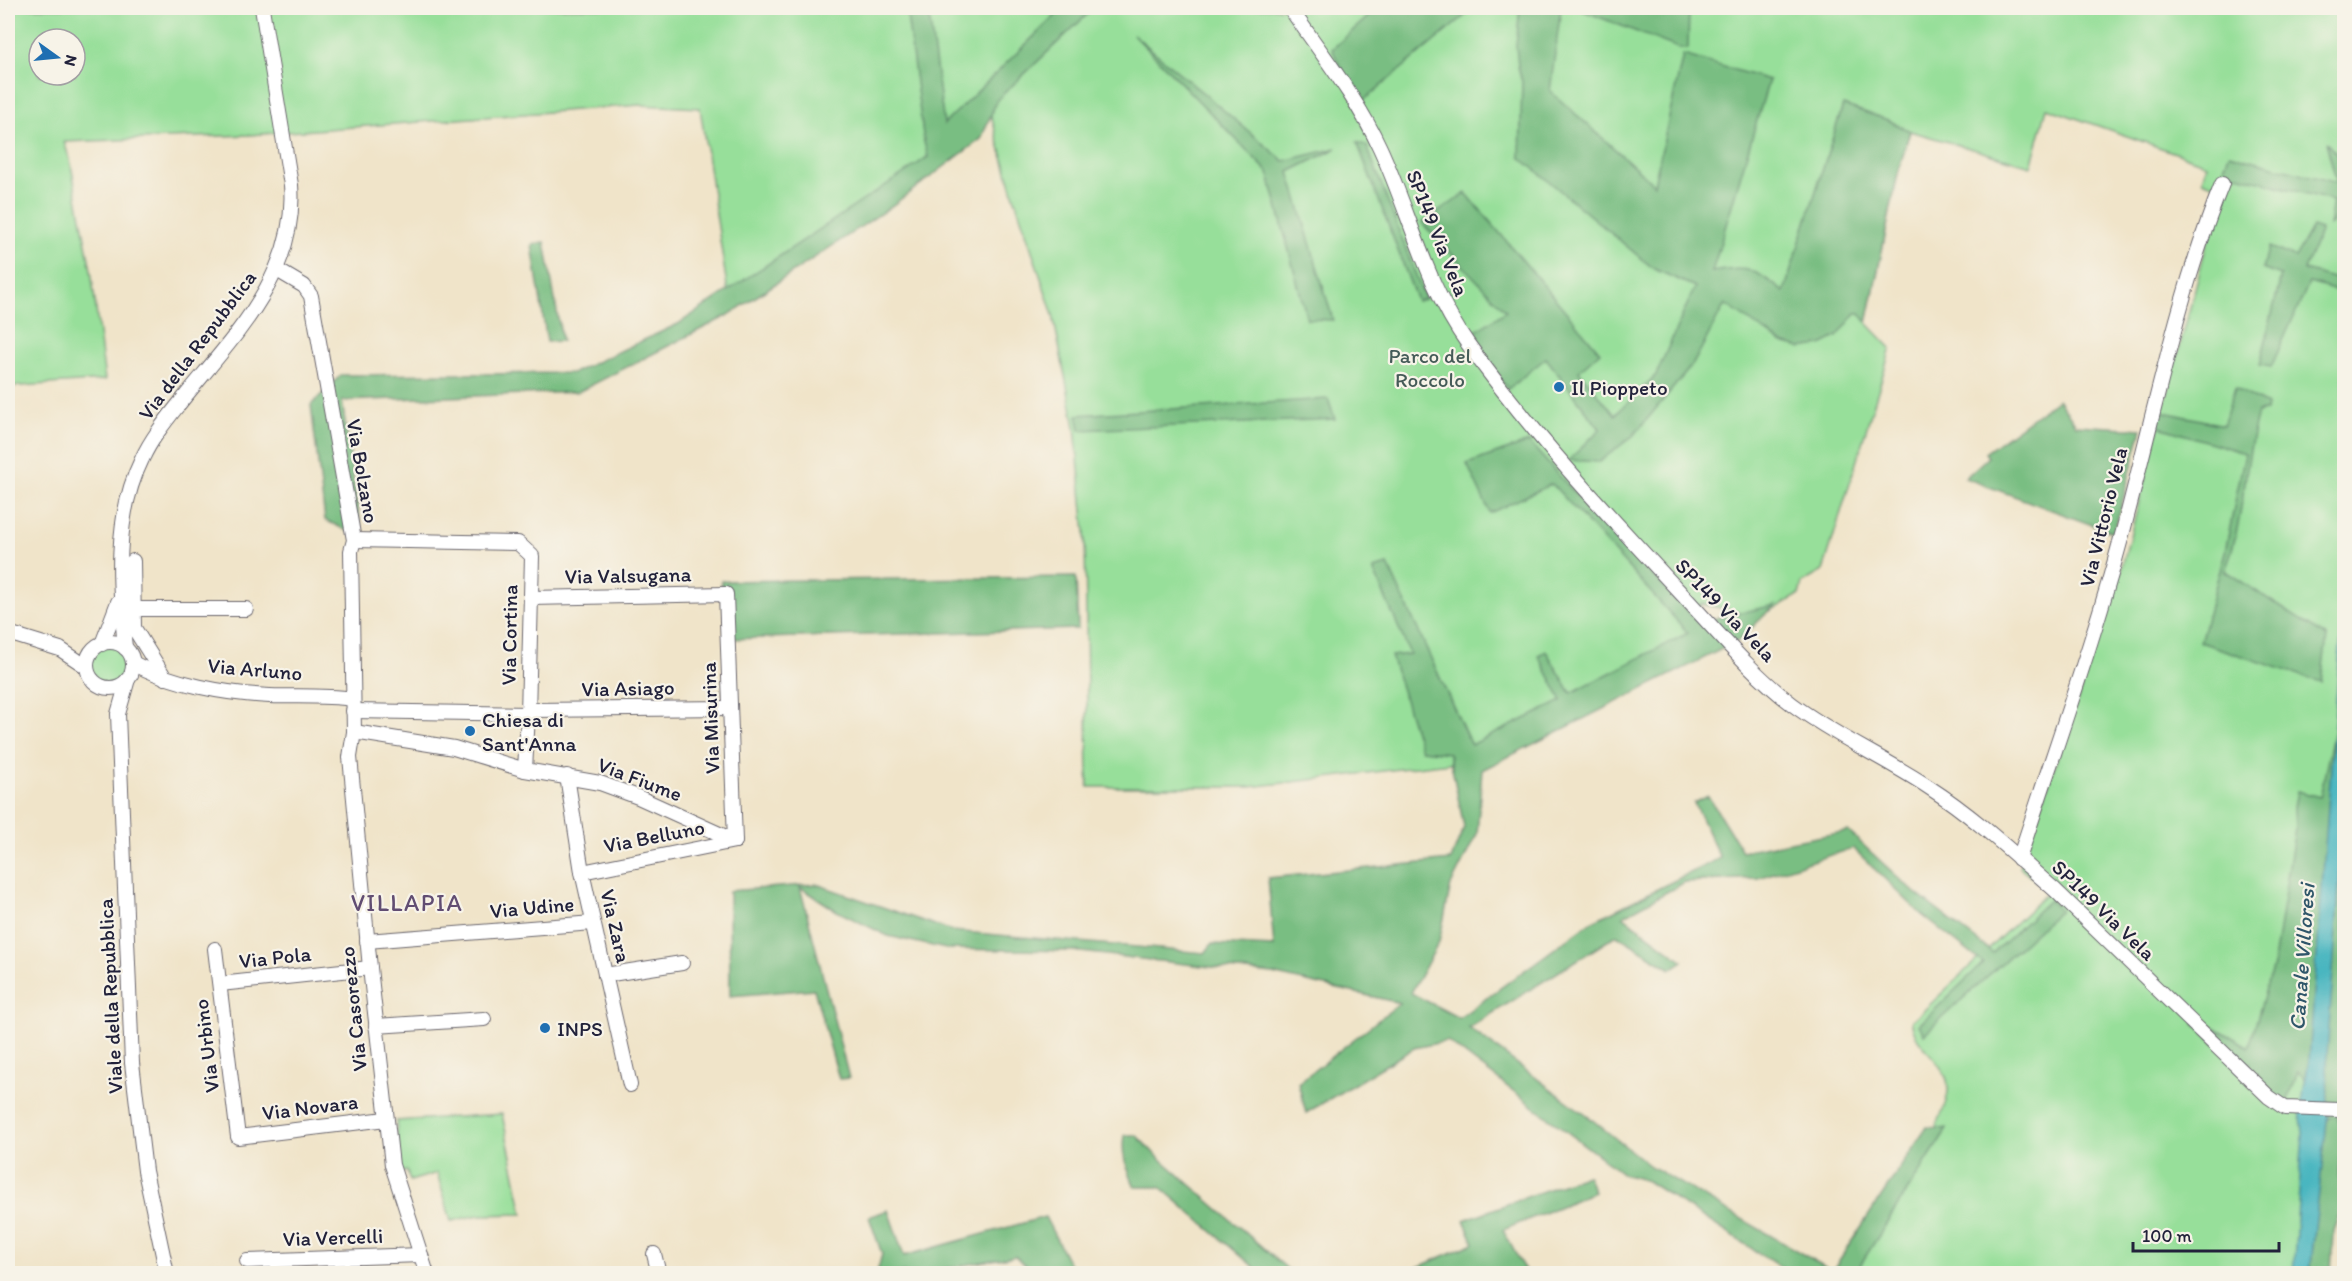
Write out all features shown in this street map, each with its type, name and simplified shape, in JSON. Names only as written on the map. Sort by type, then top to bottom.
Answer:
[{"type":"street","name":"Via della Repubblica","points":[[124,648],[120,597],[120,552],[128,496],[141,460],[160,428],[256,309],[277,270],[290,218],[292,196],[262,8]]},
{"type":"street","name":"SP149 Via Vela","points":[[1290,8],[1353,99],[1374,136],[1434,285],[1469,345],[1568,471],[1715,630],[1780,693],[1808,715],[1928,787],[1954,805],[2019,858],[2269,1097],[2285,1108],[2342,1112]]},
{"type":"street","name":"Via Vittorio Vela","points":[[2019,858],[2102,608],[2150,420],[2198,250],[2222,184]]},
{"type":"street","name":"Via Bolzano","points":[[277,270],[304,286],[311,296],[354,540],[351,551],[353,705]]},
{"type":"street","name":"Via Cortina","points":[[354,540],[518,543],[532,556],[525,770]]},
{"type":"street","points":[[133,561],[134,628],[160,676]]},
{"type":"street","name":"Via Valsugana","points":[[531,598],[726,594]]},
{"type":"street","name":"Via Misurina","points":[[726,594],[735,841]]},
{"type":"street","name":"Via della Repubblica","points":[[100,645],[120,597]]},
{"type":"street","points":[[133,609],[246,609]]},
{"type":"street","points":[[8,633],[60,649],[87,667]]},
{"type":"street","points":[[60,649],[116,643],[124,648],[131,656],[130,673],[118,714]]},
{"type":"street","points":[[100,645],[88,657],[87,667],[90,678],[101,687],[118,714]]},
{"type":"street","name":"Via Arluno","points":[[130,673],[160,676],[270,696],[323,695],[353,705],[528,714]]},
{"type":"street","points":[[101,687],[114,688],[130,673]]},
{"type":"street","name":"Via Casorezzo","points":[[353,705],[354,732],[350,757],[386,1119],[392,1165],[427,1274]]},
{"type":"street","name":"Via Asiago","points":[[528,714],[532,710],[730,708]]},
{"type":"street","name":"Viale della Repubblica","points":[[118,714],[133,1074],[145,1171],[167,1274]]},
{"type":"street","name":"Via Fiume","points":[[354,732],[454,748],[525,770],[600,783],[638,797],[735,841]]},
{"type":"street","name":"Via Zara","points":[[567,776],[582,872],[630,1085]]},
{"type":"street","name":"Via Belluno","points":[[582,872],[735,841]]},
{"type":"street","name":"Via Udine","points":[[367,941],[593,923]]},
{"type":"street","name":"Via Urbino","points":[[215,950],[238,1137]]},
{"type":"street","points":[[605,975],[682,963]]},
{"type":"street","name":"Via Pola","points":[[220,984],[370,968]]},
{"type":"street","points":[[376,1026],[484,1019]]},
{"type":"street","name":"Via Novara","points":[[238,1137],[386,1119]]},
{"type":"street","points":[[654,1254],[659,1274]]},
{"type":"street","name":"Via Vercelli","points":[[247,1261],[421,1255]]},
{"type":"green space","name":"Parco del Roccolo","points":[[8,8],[2344,8],[2344,1083],[2331,1186],[2325,1273],[1850,1273],[1924,1151],[1946,1103],[1948,1087],[1946,1077],[1916,1037],[1912,1020],[2049,891],[2020,867],[2119,578],[2212,224],[2216,185],[2202,180],[2207,164],[2047,108],[2031,166],[1910,131],[1898,173],[1867,323],[1891,348],[1823,571],[1802,583],[1799,595],[1761,616],[1701,604],[1696,638],[1474,760],[1250,787],[1088,787],[1085,532],[1075,427],[1053,315],[1014,196],[988,105],[977,119],[915,166],[728,293],[700,108],[640,105],[249,135],[64,142],[70,160],[91,270],[105,380],[8,387]]},
{"type":"green space","points":[[906,8],[928,8],[944,124],[1063,8],[1094,8],[997,100],[981,139],[889,208],[727,316],[578,392],[342,401],[362,538],[325,520],[311,405],[341,375],[573,373],[678,324],[928,157]]},
{"type":"green space","points":[[1378,8],[1474,8],[1358,105],[1332,49]]},
{"type":"green space","points":[[1520,8],[1561,8],[1550,91],[1654,184],[1683,55],[1769,80],[1712,272],[1736,269],[1752,271],[1784,292],[1843,105],[1888,120],[1910,131],[1898,173],[1867,323],[1860,313],[1856,313],[1837,337],[1821,345],[1800,348],[1782,343],[1725,304],[1693,364],[1634,435],[1599,462],[1569,460],[1600,429],[1546,358],[1508,389],[1467,337],[1506,311],[1422,223],[1466,193],[1600,352],[1579,371],[1615,415],[1656,375],[1695,287],[1654,269],[1520,157],[1522,82],[1516,45]]},
{"type":"green space","points":[[1576,8],[1689,8],[1688,49],[1678,48]]},
{"type":"green space","points":[[1133,34],[1284,161],[1337,148],[1289,172],[1333,320],[1307,319],[1268,172]]},
{"type":"green space","points":[[1357,142],[1367,146],[1425,299],[1417,301]]},
{"type":"green space","points":[[2326,142],[2344,163],[2344,208],[2329,225],[2333,201],[2223,171],[2229,154],[2337,183]]},
{"type":"green space","points":[[2312,227],[2321,230],[2304,270],[2344,281],[2344,293],[2309,283],[2271,367],[2260,365],[2281,276],[2262,269],[2269,247],[2295,257]]},
{"type":"green space","points":[[545,242],[562,341],[547,342],[532,245]]},
{"type":"green space","points":[[2235,388],[2267,405],[2266,411],[2258,412],[2236,533],[2225,571],[2327,637],[2321,682],[2200,642],[2225,552],[2245,453],[2156,426],[2160,411],[2223,425]]},
{"type":"green space","points":[[1328,399],[1335,419],[1080,430],[1077,415]]},
{"type":"green space","points":[[2058,399],[2076,425],[2142,429],[2114,533],[1965,478],[1988,457],[1985,453]]},
{"type":"green space","points":[[1529,442],[1606,528],[1702,626],[1716,618],[1775,605],[1738,641],[1482,770],[1477,834],[1451,885],[1439,942],[1411,993],[1459,1018],[1591,922],[1720,858],[1694,803],[1708,796],[1742,851],[1848,831],[1914,892],[1993,953],[2049,900],[2060,910],[1924,1034],[1919,1025],[1983,963],[1922,915],[1853,848],[1758,878],[1685,882],[1623,916],[1683,961],[1671,969],[1617,935],[1469,1028],[1650,1166],[1832,1271],[1927,1127],[1947,1129],[1855,1273],[1791,1274],[1647,1181],[1623,1174],[1447,1041],[1414,1048],[1306,1113],[1298,1083],[1400,1003],[1272,974],[1072,951],[946,949],[888,936],[837,911],[800,887],[849,1078],[839,1079],[814,989],[730,996],[729,891],[816,884],[952,931],[1205,953],[1212,944],[1274,947],[1268,878],[1451,860],[1464,827],[1449,753],[1421,750],[1391,656],[1410,654],[1373,569],[1388,565],[1471,745],[1562,701],[1538,655],[1546,651],[1571,693],[1688,633],[1552,484],[1490,513],[1467,464]]},
{"type":"green space","points":[[1076,577],[1078,629],[728,639],[721,581]]},
{"type":"green space","points":[[109,645],[117,646],[123,651],[128,657],[128,673],[123,679],[117,684],[109,685],[101,684],[95,679],[90,673],[89,665],[90,657],[95,651],[101,646]]},
{"type":"green space","points":[[2344,683],[2344,1112],[2331,1105],[2298,1072],[2285,1108],[2194,1024],[2199,1018],[2249,1047],[2274,961],[2295,828],[2294,807],[2297,791],[2320,797]]},
{"type":"green space","points":[[502,1114],[523,1214],[479,1215],[451,1221],[437,1173],[410,1181],[407,1171],[400,1173],[396,1121]]},
{"type":"green space","points":[[2336,1116],[2344,1131],[2344,1156],[2340,1156],[2339,1177],[2344,1201],[2333,1231],[2331,1273],[2310,1274],[2325,1126],[2327,1118]]},
{"type":"green space","points":[[1125,1135],[1136,1135],[1292,1273],[1261,1273],[1160,1187],[1135,1187],[1126,1162]]},
{"type":"green space","points":[[1587,1175],[1594,1192],[1503,1230],[1526,1273],[1404,1273],[1474,1243],[1464,1220]]},
{"type":"green space","points":[[888,1210],[904,1256],[1045,1217],[1074,1273],[1034,1273],[1015,1256],[920,1273],[877,1273],[882,1254],[869,1217]]},
{"type":"water","points":[[2344,594],[2344,817],[2327,1056],[2328,1112],[2310,1273],[2293,1274],[2303,1133],[2300,1110],[2309,1060]]},
{"type":"place","name":"Il Pioppeto","points":[[1559,387]]},
{"type":"place","name":"Chiesa di Sant'Anna","points":[[470,731]]},
{"type":"place","name":"INPS","points":[[545,1028]]},
{"type":"district","name":"VILLAPIA","points":[[407,902]]},
{"type":"water label","name":"Canale Villoresi","points":[[2302,957]]}]
